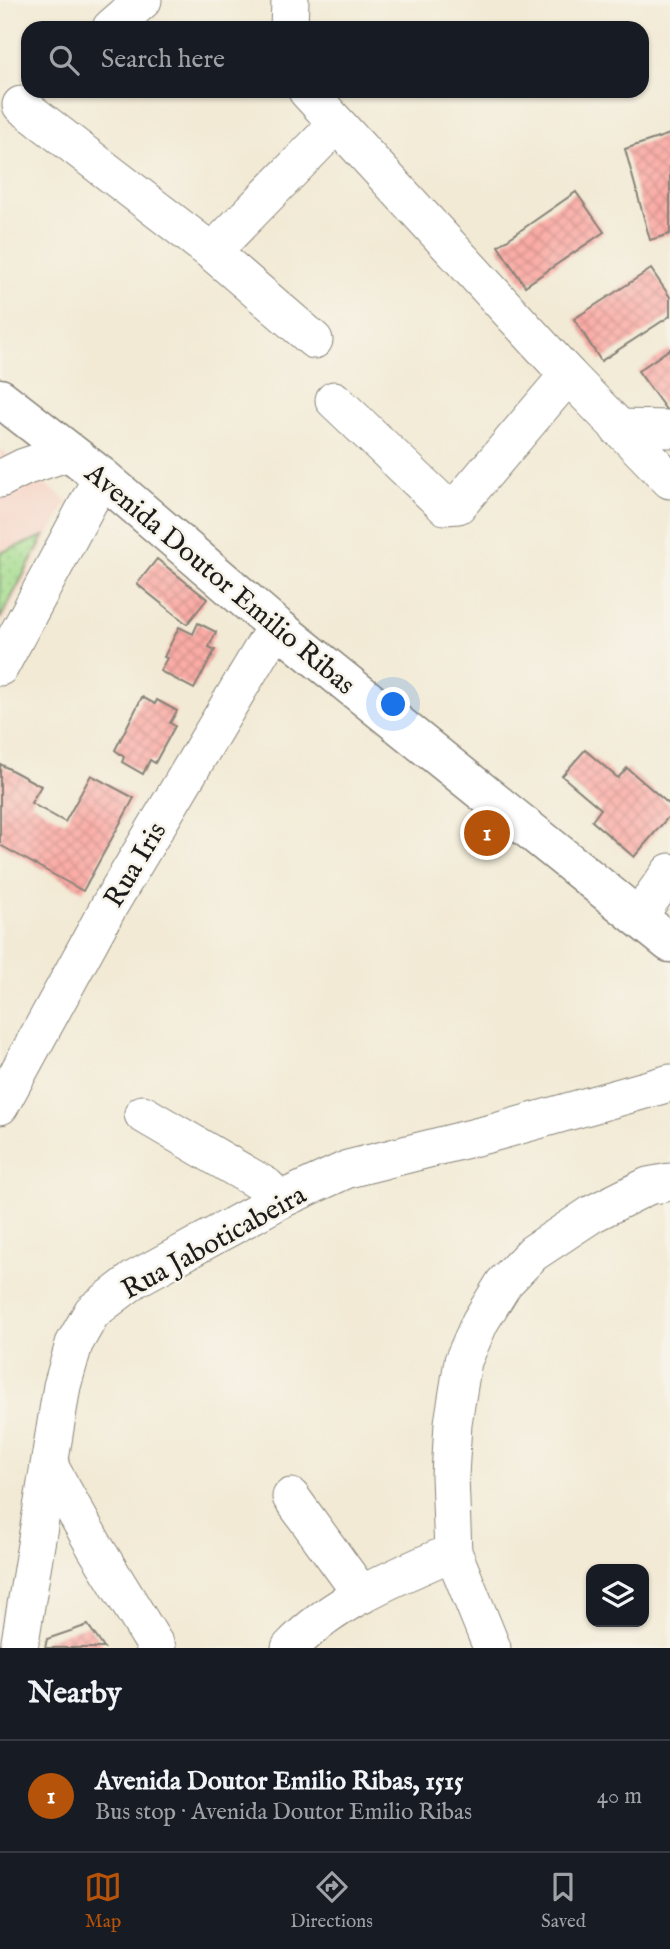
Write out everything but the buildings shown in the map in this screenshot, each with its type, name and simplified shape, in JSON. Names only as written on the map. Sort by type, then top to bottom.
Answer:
[{"type":"main road","name":"Avenida Doutor Emilio Ribas","points":[[0,398],[102,477],[276,626],[670,943]]},
{"type":"street","points":[[119,21],[143,0]]},
{"type":"street","points":[[289,21],[290,0]]},
{"type":"street","points":[[313,98],[568,375],[670,480]]},
{"type":"street","points":[[19,107],[212,252],[314,340]]},
{"type":"street","points":[[212,252],[336,125]]},
{"type":"street","points":[[334,400],[445,506],[458,505],[568,375]]},
{"type":"street","points":[[618,428],[670,429]]},
{"type":"street","points":[[0,479],[24,467],[69,452]]},
{"type":"street","points":[[0,667],[102,477]]},
{"type":"street","name":"Rua Iris","points":[[0,1105],[109,906],[276,626]]},
{"type":"street","points":[[638,917],[670,872]]},
{"type":"street","name":"Rua Jaboticabeira","points":[[19,1648],[62,1386],[74,1344],[92,1312],[135,1279],[280,1200],[348,1169],[492,1133],[670,1083]]},
{"type":"street","points":[[143,1114],[266,1186],[280,1200]]},
{"type":"street","points":[[492,1648],[453,1552],[450,1476],[453,1423],[463,1361],[480,1322],[504,1283],[533,1253],[592,1214],[648,1186],[670,1182]]},
{"type":"street","points":[[50,1466],[95,1547],[157,1648]]},
{"type":"street","points":[[291,1497],[362,1595]]},
{"type":"street","points":[[290,1648],[303,1634],[362,1595],[403,1573],[453,1552]]},
{"type":"shaded area","points":[[0,449],[67,501],[0,627]]},
{"type":"green space","points":[[44,536],[0,619],[0,553]]},
{"type":"place","name":"Avenida Doutor Emilio Ribas, 1515","points":[[487,833]]}]
